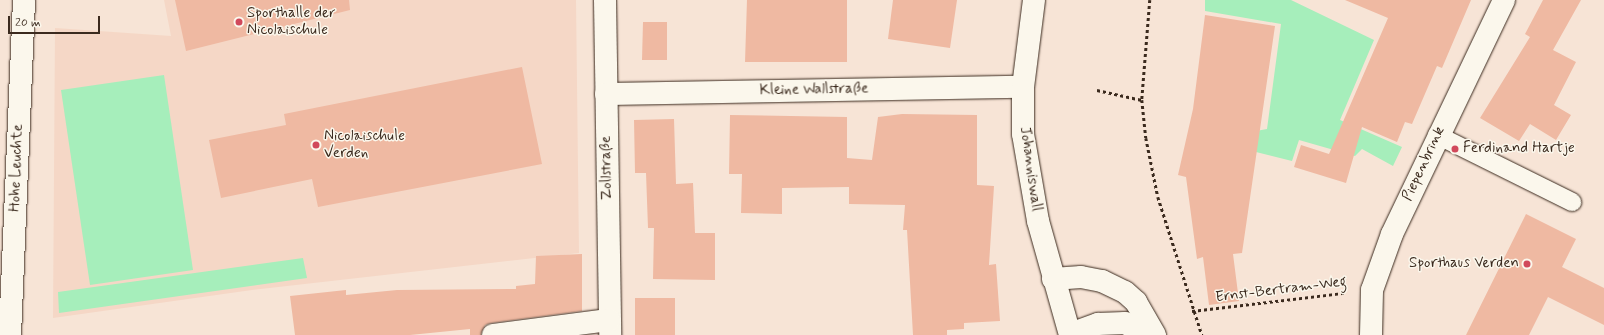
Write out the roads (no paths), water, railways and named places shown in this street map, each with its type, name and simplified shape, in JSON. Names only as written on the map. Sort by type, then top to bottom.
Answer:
[{"type":"street","name":"Hohe Leuchte","points":[[10,335],[24,0]]},
{"type":"street","name":"Zollstraße","points":[[605,0],[610,328]]},
{"type":"street","name":"Johanniswall","points":[[1034,0],[1023,87],[1023,134],[1031,187],[1053,279],[1070,334]]},
{"type":"street","name":"Piepenbrink","points":[[1371,335],[1372,290],[1392,234],[1437,135],[1504,0]]},
{"type":"street","name":"Kleine Wallstraße","points":[[606,94],[1023,87]]},
{"type":"street","points":[[1053,279],[1081,277],[1102,281],[1125,292],[1136,302],[1155,335]]},
{"type":"street","points":[[1070,334],[1098,324],[1125,323],[1148,335]]},
{"type":"street","points":[[493,335],[610,328]]},
{"type":"lane","points":[[1437,135],[1572,202]]},
{"type":"place","name":"Sporthalle der Nicolaischule","points":[[239,22]]},
{"type":"place","name":"Nicolaischule Verden","points":[[316,145]]},
{"type":"place","name":"Ferdinand Hartje","points":[[1455,149]]},
{"type":"place","name":"Sporthaus Verden","points":[[1527,264]]}]
